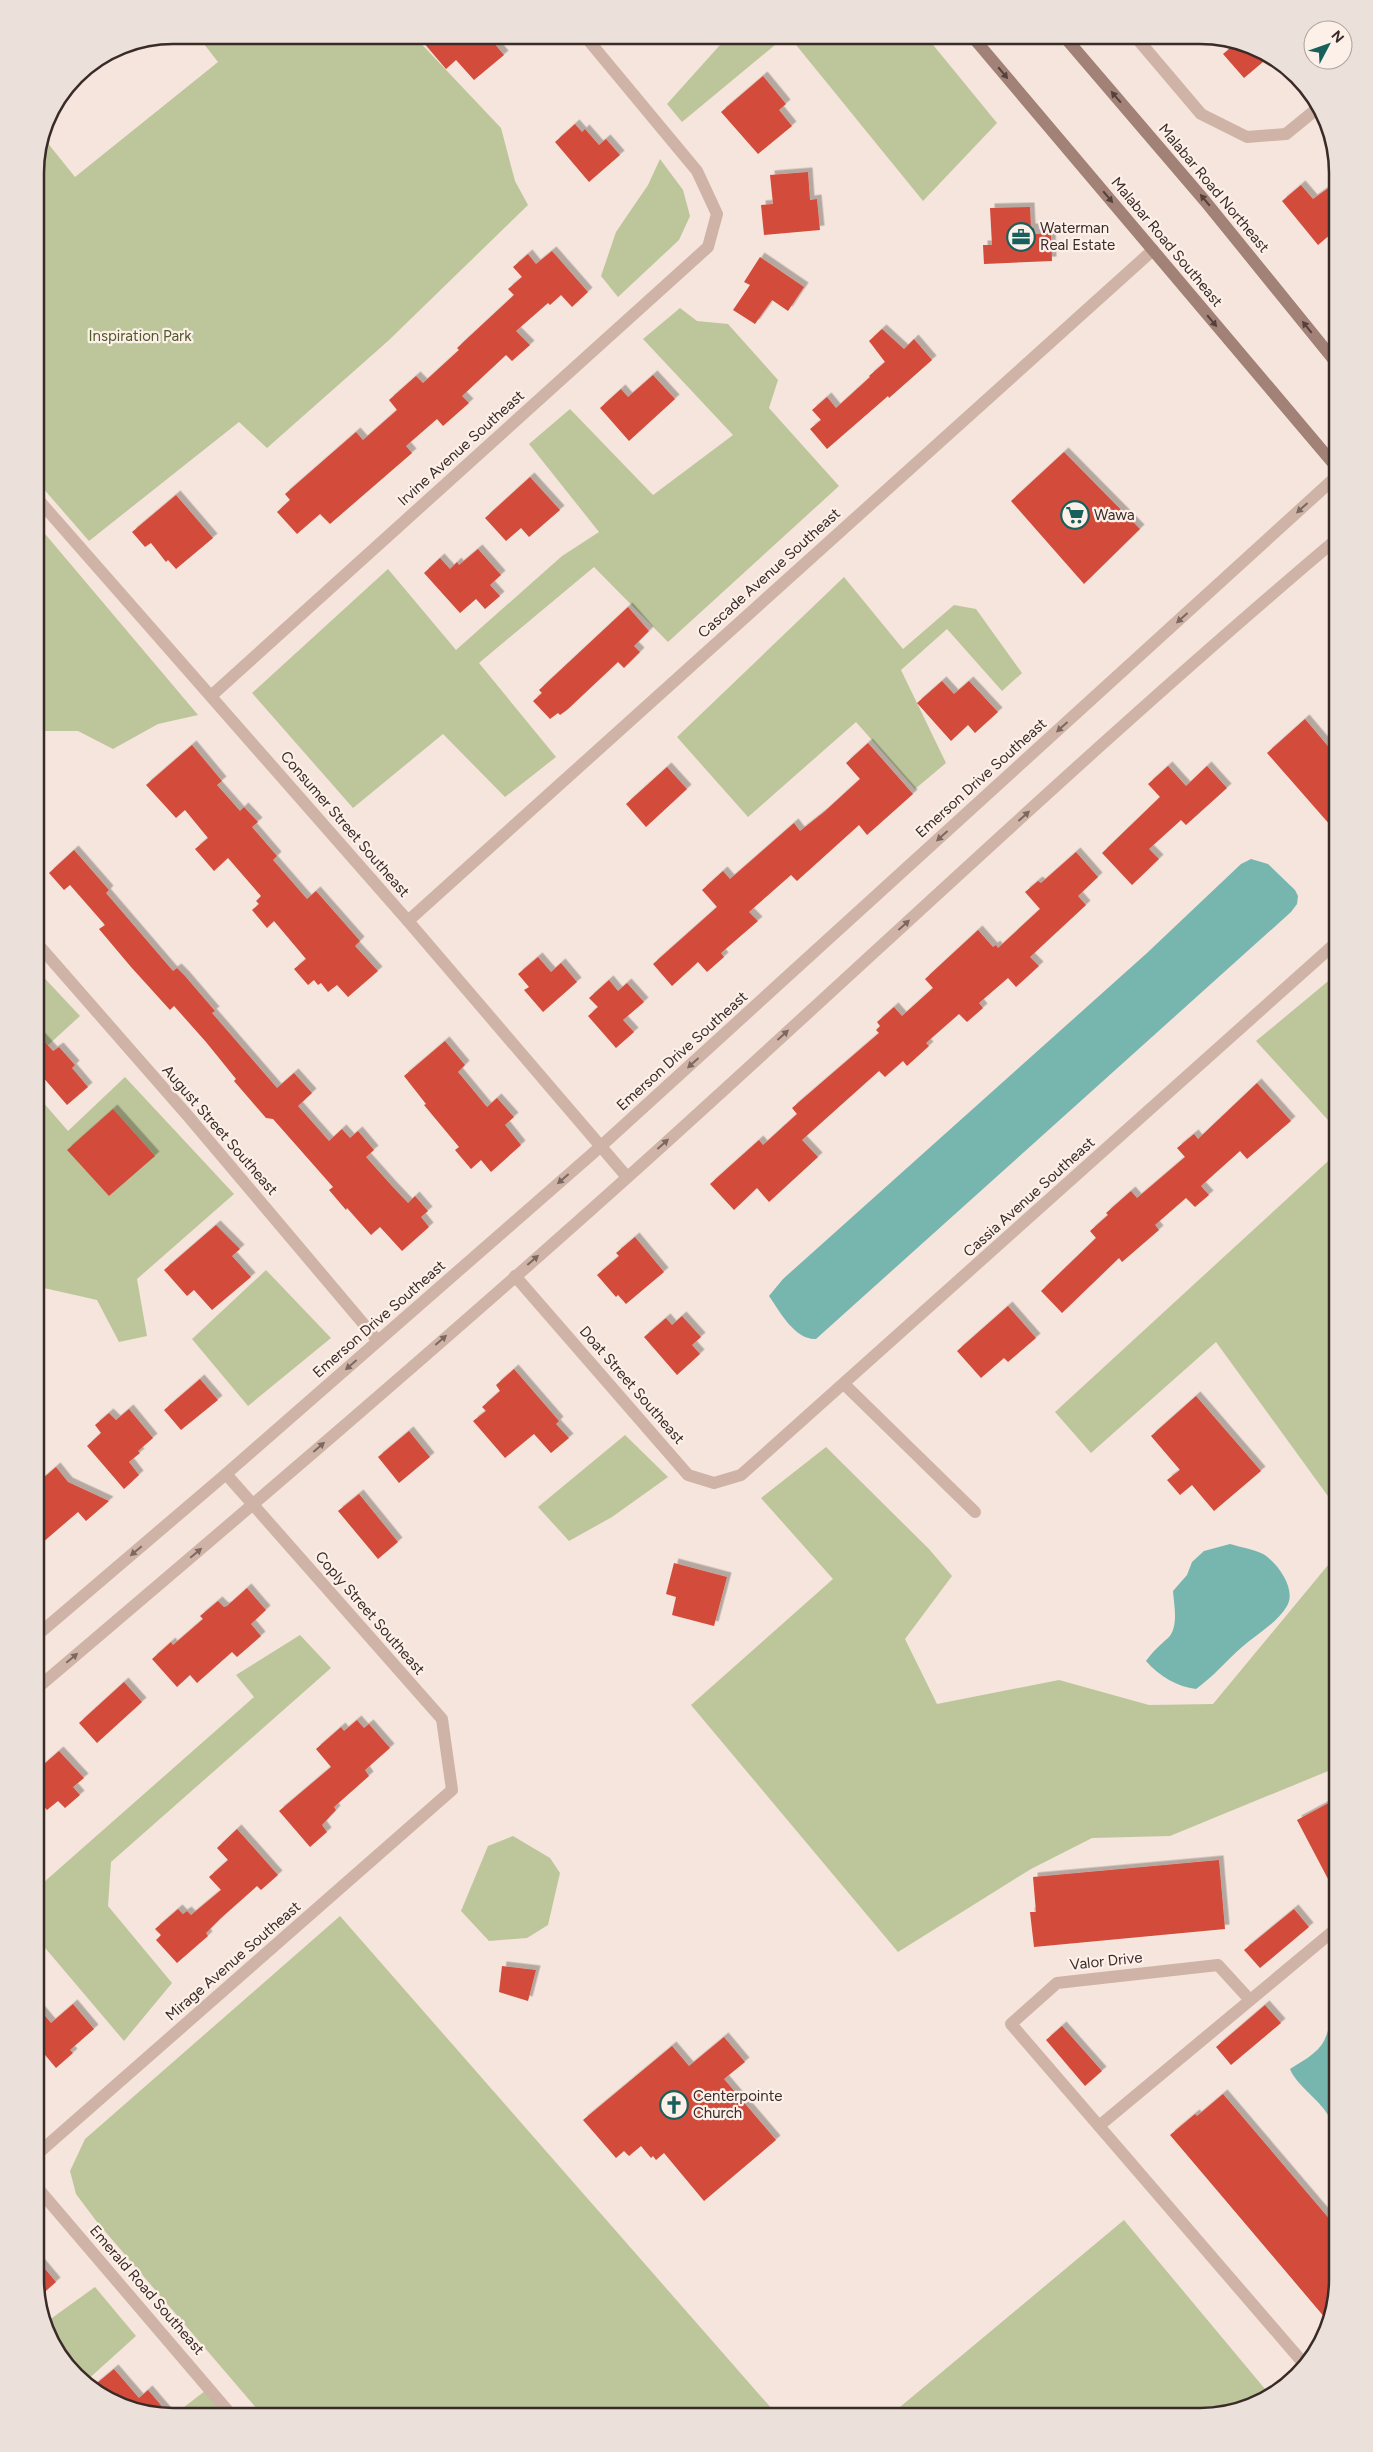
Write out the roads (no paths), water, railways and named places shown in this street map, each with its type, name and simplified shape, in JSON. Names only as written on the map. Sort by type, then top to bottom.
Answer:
[{"type":"main road","name":"Malabar Road Southeast","points":[[979,44],[1329,458]]},
{"type":"main road","name":"Malabar Road Northeast","points":[[1071,44],[1206,201],[1329,354]]},
{"type":"street","name":"Irvine Avenue Southeast","points":[[211,696],[708,247],[717,214],[697,170],[592,44]]},
{"type":"street","points":[[1142,44],[1201,114],[1247,137],[1286,134],[1314,111]]},
{"type":"street","name":"Cascade Avenue Southeast","points":[[408,921],[1152,250]]},
{"type":"street","name":"Emerson Drive Southeast","points":[[44,1629],[226,1474],[600,1147],[1329,483]]},
{"type":"street","name":"Consumer Street Southeast","points":[[44,506],[408,921],[627,1177]]},
{"type":"street","points":[[44,1682],[254,1504],[627,1177],[1209,648],[1329,546]]},
{"type":"street","name":"Cassia Avenue Southeast","points":[[741,1475],[1329,949]]},
{"type":"street","name":"August Street Southeast","points":[[44,951],[188,1116],[378,1341]]},
{"type":"street","name":"Doat Street Southeast","points":[[514,1276],[688,1475],[714,1483],[741,1475]]},
{"type":"street","points":[[844,1384],[975,1512]]},
{"type":"street","name":"Coply Street Southeast","points":[[226,1474],[442,1719],[452,1790]]},
{"type":"street","name":"Mirage Avenue Southeast","points":[[44,2148],[452,1790]]},
{"type":"street","points":[[1098,2126],[1329,1934]]},
{"type":"street","name":"Valor Drive","points":[[1250,2000],[1218,1965],[1057,1983],[1011,2024],[1301,2361]]},
{"type":"street","name":"Emerald Road Southeast","points":[[44,2196],[225,2408]]},
{"type":"water","points":[[1251,859],[1268,864],[1295,890],[1298,896],[1297,904],[1291,912],[816,1339],[801,1335],[795,1330],[783,1317],[769,1296],[783,1279],[1147,953],[1241,864]]},
{"type":"water","points":[[1230,1544],[1263,1554],[1274,1563],[1287,1584],[1289,1599],[1287,1606],[1278,1618],[1242,1647],[1196,1689],[1182,1686],[1163,1676],[1146,1661],[1168,1638],[1174,1628],[1173,1591],[1187,1575],[1192,1562],[1204,1551]]},
{"type":"water","points":[[1329,2029],[1329,2118],[1319,2103],[1297,2081],[1290,2069],[1309,2057],[1324,2041]]},
{"type":"place","name":"Waterman Real Estate","points":[[1021,237]]},
{"type":"place","name":"Wawa","points":[[1075,515]]},
{"type":"place","name":"Centerpointe Church","points":[[674,2105]]},
{"type":"park label","name":"Inspiration Park","points":[[140,336]]}]
